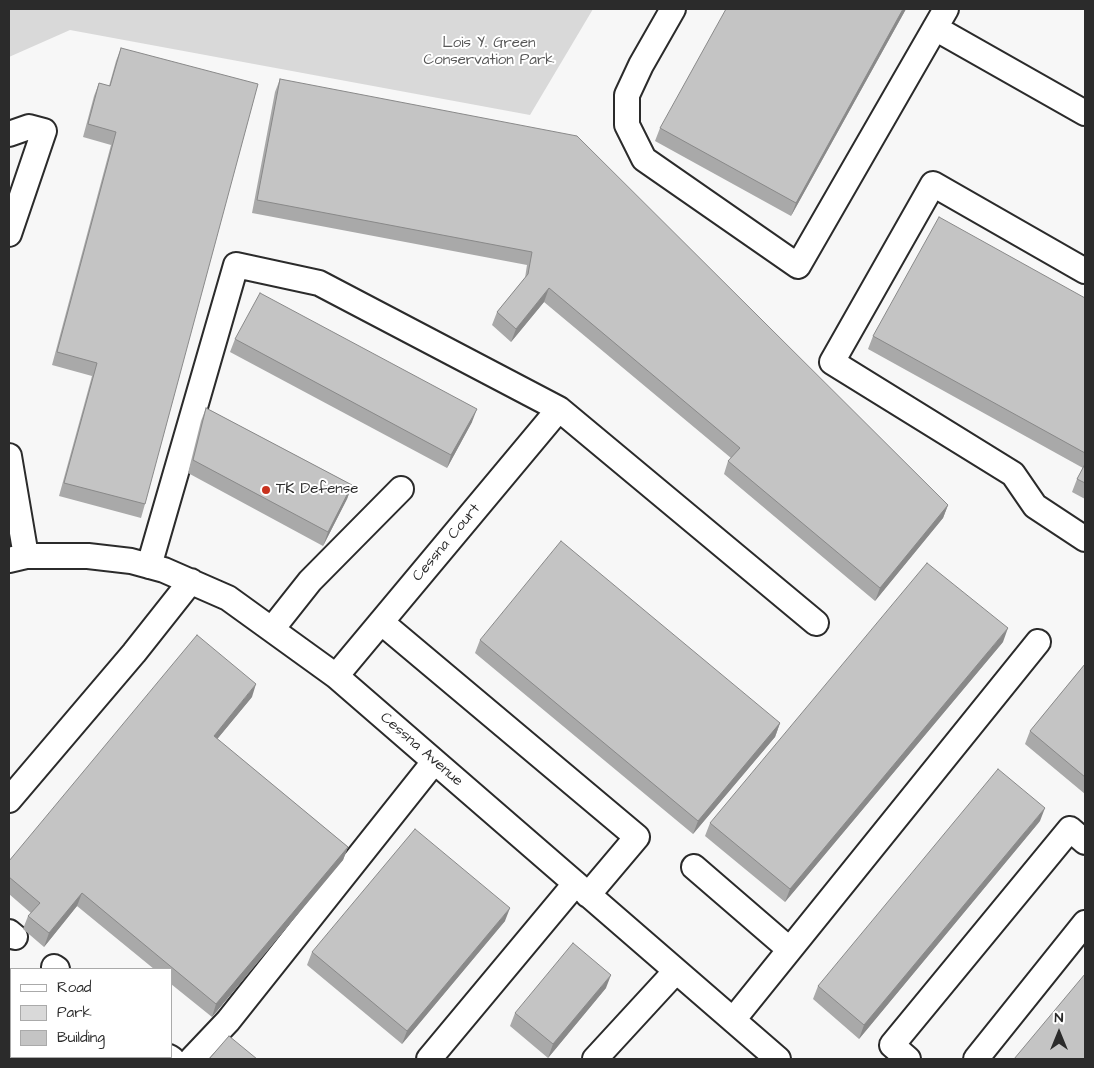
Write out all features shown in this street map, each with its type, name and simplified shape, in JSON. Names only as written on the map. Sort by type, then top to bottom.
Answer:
[{"type":"street","points":[[673,9],[641,65],[627,95],[627,126],[644,159],[798,266],[941,18],[1085,113]]},
{"type":"street","points":[[9,134],[29,127],[44,131],[9,234]]},
{"type":"street","points":[[1085,271],[933,184],[832,362],[1013,474],[1034,506],[1085,539]]},
{"type":"street","points":[[149,566],[236,265],[319,283],[559,409],[816,623]]},
{"type":"street","name":"Cessna Court","points":[[336,676],[559,409]]},
{"type":"street","points":[[9,456],[17,558]]},
{"type":"street","points":[[272,629],[310,581],[401,489]]},
{"type":"street","name":"Cessna Avenue","points":[[17,558],[88,556],[131,561],[191,581],[228,598],[336,676],[778,1059]]},
{"type":"street","points":[[9,800],[134,653],[191,581]]},
{"type":"street","points":[[381,622],[637,838],[582,890],[429,1059]]},
{"type":"street","points":[[733,1020],[1038,642]]},
{"type":"street","points":[[192,1059],[228,1022],[434,762]]},
{"type":"street","points":[[908,1059],[892,1045],[1070,829],[1085,842]]},
{"type":"street","points":[[694,867],[789,949]]},
{"type":"street","points":[[976,1059],[1085,923]]},
{"type":"street","points":[[595,1059],[676,971]]},
{"type":"green space","name":"Lois Y. Green Conservation Park","points":[[9,9],[593,9],[530,115],[70,30],[9,57]]},
{"type":"building","points":[[726,9],[903,9],[796,203],[660,128]]},
{"type":"building","points":[[121,48],[258,84],[145,504],[64,483],[97,363],[57,352],[116,132],[88,124],[99,83],[110,86]]},
{"type":"building","points":[[280,79],[577,136],[948,505],[880,588],[728,461],[740,448],[549,288],[516,329],[497,312],[528,274],[532,252],[257,200]]},
{"type":"building","points":[[939,217],[1085,298],[1085,453],[873,336]]},
{"type":"building","points":[[260,293],[477,409],[451,455],[235,339]]},
{"type":"building","points":[[206,408],[352,485],[328,532],[193,460]]},
{"type":"building","points":[[1085,464],[1085,483],[1077,479]]},
{"type":"building","points":[[561,541],[780,723],[698,821],[480,640]]},
{"type":"building","points":[[927,563],[1008,628],[790,889],[710,823]]},
{"type":"building","points":[[197,635],[256,684],[214,736],[348,847],[216,1004],[82,893],[49,933],[28,916],[40,903],[9,877],[9,861]]},
{"type":"building","points":[[1085,664],[1085,777],[1030,731]]},
{"type":"building","points":[[998,769],[1045,808],[864,1025],[818,986]]},
{"type":"building","points":[[415,829],[510,908],[407,1031],[312,952]]},
{"type":"building","points":[[573,943],[611,975],[553,1044],[515,1013]]},
{"type":"building","points":[[9,970],[10,1058],[49,1058],[9,1059]]},
{"type":"building","points":[[1085,974],[1085,1059],[1014,1059]]},
{"type":"building","points":[[229,1036],[257,1059],[209,1059]]},
{"type":"place","name":"TK Defense","points":[[266,490]]}]
